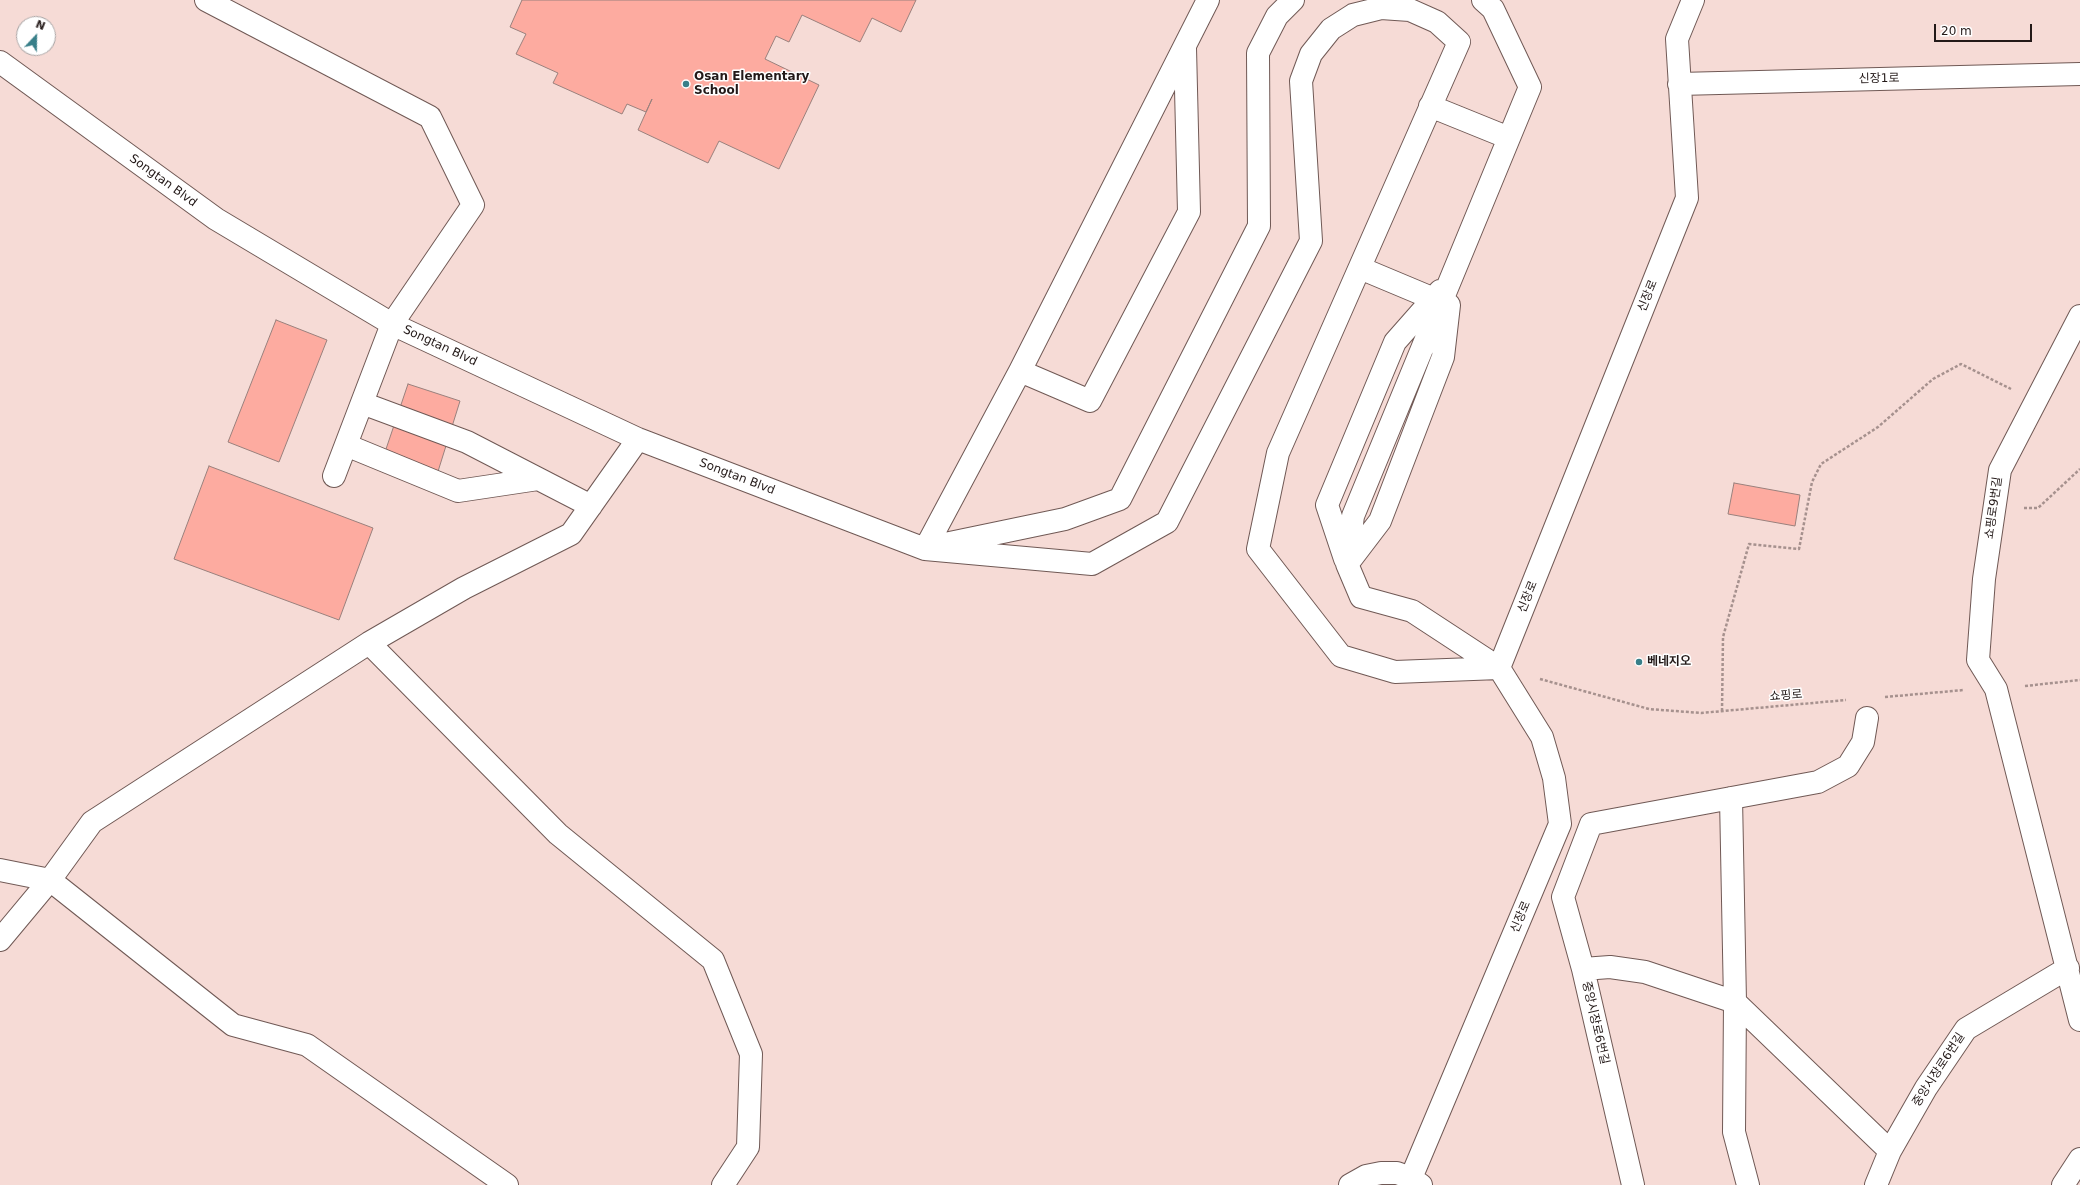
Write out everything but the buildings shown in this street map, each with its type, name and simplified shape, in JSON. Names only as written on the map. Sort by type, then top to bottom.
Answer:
[{"type":"street","points":[[206,0],[430,117],[473,205],[392,324],[334,476]]},
{"type":"street","points":[[925,549],[1020,371],[1208,0]]},
{"type":"street","points":[[925,549],[1065,519],[1120,499],[1259,226],[1258,53],[1277,16],[1293,0]]},
{"type":"street","points":[[1347,564],[1353,516],[1530,87],[1494,9],[1483,0]]},
{"type":"street","name":"신장로","points":[[1350,1185],[1366,1176],[1381,1173],[1397,1173],[1416,1181],[1560,824],[1554,778],[1542,737],[1499,668],[1687,198],[1678,84],[1677,39],[1693,0]]},
{"type":"street","name":"Songtan Blvd","points":[[0,62],[216,219],[392,324],[638,439],[925,549],[1092,564],[1167,522],[1311,241],[1302,81],[1311,54],[1331,29],[1353,15],[1381,8],[1410,10],[1437,22],[1459,42],[1430,106]]},
{"type":"street","points":[[1020,371],[1090,401],[1189,212],[1185,45]]},
{"type":"street","name":"신장1로","points":[[1678,84],[2080,74]]},
{"type":"street","points":[[1499,668],[1395,672],[1341,656],[1258,549],[1278,454],[1430,106],[1509,138]]},
{"type":"street","points":[[1360,268],[1434,299]]},
{"type":"street","points":[[1452,278],[1396,342],[1327,505],[1347,564],[1361,597],[1412,612],[1499,668]]},
{"type":"street","name":"쇼핑로9번길","points":[[2078,1007],[1996,689],[1978,660],[1984,579],[2000,470],[2035,401],[2071,336],[2080,316]]},
{"type":"street","points":[[362,404],[467,442],[591,506]]},
{"type":"street","points":[[0,940],[50,880],[92,822],[369,643],[464,588],[571,534],[638,439]]},
{"type":"street","points":[[346,444],[458,491],[538,479]]},
{"type":"street","points":[[369,643],[558,834],[713,960],[751,1054],[748,1147],[723,1185]]},
{"type":"street","points":[[1583,969],[1563,897],[1591,824],[1818,782],[1848,766],[1863,742],[1867,718]]},
{"type":"street","points":[[1731,798],[1735,1002],[1734,1132],[1748,1185]]},
{"type":"street","points":[[0,870],[50,880],[233,1025],[308,1045],[507,1185]]},
{"type":"street","name":"중앙시장로6번길","points":[[1633,1185],[1583,969],[1610,967],[1645,972],[1735,1002],[1890,1151]]},
{"type":"street","name":"중앙시장로6번길","points":[[1876,1185],[1890,1151],[1926,1088],[1966,1030],[2068,968]]},
{"type":"street","points":[[2063,1185],[2080,1159]]},
{"type":"path","points":[[1722,711],[1723,637],[1749,544],[1799,549],[1812,482],[1821,464],[1878,427],[1933,379],[1961,364],[2035,401]]},
{"type":"path","points":[[1994,508],[2038,508],[2080,469]]},
{"type":"path","name":"쇼핑로","points":[[1499,668],[1650,709],[1702,713],[1852,699]]},
{"type":"path","points":[[1882,697],[1996,689],[2080,680]]},
{"type":"place","name":"Osan Elementary School","points":[[686,84]]},
{"type":"place","name":"베네지오","points":[[1639,662]]}]
